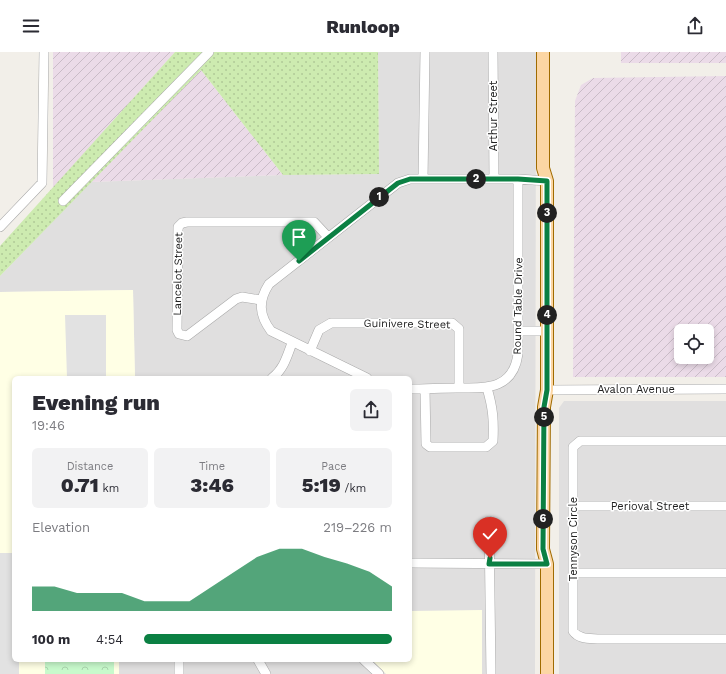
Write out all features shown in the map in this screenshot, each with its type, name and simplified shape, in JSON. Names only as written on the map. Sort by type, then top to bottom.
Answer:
[{"type":"main road","points":[[543,52],[543,168],[547,181]]},
{"type":"main road","points":[[547,674],[547,564],[543,541],[544,407],[547,390],[547,181],[550,163],[550,52]]},
{"type":"street","points":[[0,227],[42,183],[44,52]]},
{"type":"street","points":[[63,201],[209,52]]},
{"type":"street","points":[[423,179],[425,52]]},
{"type":"street","name":"Arthur Street","points":[[493,52],[494,179]]},
{"type":"street","points":[[363,376],[292,343],[271,331],[265,322],[261,309],[261,300],[270,284],[398,183],[410,179],[518,179],[547,181]]},
{"type":"street","name":"Round Table Drive","points":[[412,389],[487,388],[504,381],[512,372],[517,362],[518,331],[518,179]]},
{"type":"street","name":"Lancelot Street","points":[[261,300],[242,297],[236,298],[187,336],[179,334],[177,330],[178,227],[182,223],[187,222],[314,222],[328,237]]},
{"type":"street","name":"Guinivere Street","points":[[310,351],[319,330],[331,323],[452,323],[459,330],[459,388]]},
{"type":"street","points":[[518,331],[547,331]]},
{"type":"street","points":[[274,376],[283,366],[292,343]]},
{"type":"street","points":[[425,388],[426,444],[430,447],[486,447],[492,441],[494,420],[493,409],[487,388]]},
{"type":"street","name":"Avalon Avenue","points":[[547,390],[726,389]]},
{"type":"street","name":"Tennyson Circle","points":[[726,441],[578,442],[573,447],[573,631],[576,635],[580,638],[726,639]]},
{"type":"street","name":"Perioval Street","points":[[573,506],[726,506]]},
{"type":"street","points":[[489,521],[491,674]]},
{"type":"street","points":[[412,563],[547,564]]},
{"type":"street","points":[[574,573],[726,573]]},
{"type":"street","points":[[179,662],[179,674]]},
{"type":"street","points":[[259,662],[266,674]]},
{"type":"street","points":[[366,662],[379,674]]},
{"type":"shaded area","points":[[53,52],[175,52],[53,188]]},
{"type":"shaded area","points":[[378,52],[536,52],[535,674],[119,674],[119,662],[412,662],[412,376],[135,376],[133,290],[0,292],[0,276],[91,182],[283,175],[379,174]]},
{"type":"shaded area","points":[[621,52],[726,52],[726,63],[621,63]]},
{"type":"shaded area","points":[[201,70],[283,175],[91,182]]},
{"type":"shaded area","points":[[726,76],[726,377],[573,377],[575,101],[581,85],[593,78]]},
{"type":"shaded area","points":[[133,290],[135,376],[12,376],[12,662],[119,662],[119,674],[0,674],[0,292]]},
{"type":"shaded area","points":[[65,315],[106,315],[106,376],[67,376]]},
{"type":"shaded area","points":[[564,401],[726,401],[726,674],[559,674],[559,408]]},
{"type":"shaded area","points":[[0,553],[12,553],[12,662],[19,662],[19,674],[0,674]]},
{"type":"shaded area","points":[[482,610],[482,674],[386,674],[374,662],[412,662],[412,611]]},
{"type":"green space","points":[[175,52],[378,52],[379,174],[283,175],[201,70],[0,276],[0,246]]},
{"type":"green space","points":[[45,662],[114,662],[114,674],[45,674]]},
{"type":"route","points":[[299,261],[392,187],[398,183],[410,179],[518,179],[547,181],[547,390],[544,407],[543,549],[547,564],[489,564],[490,558]]}]
